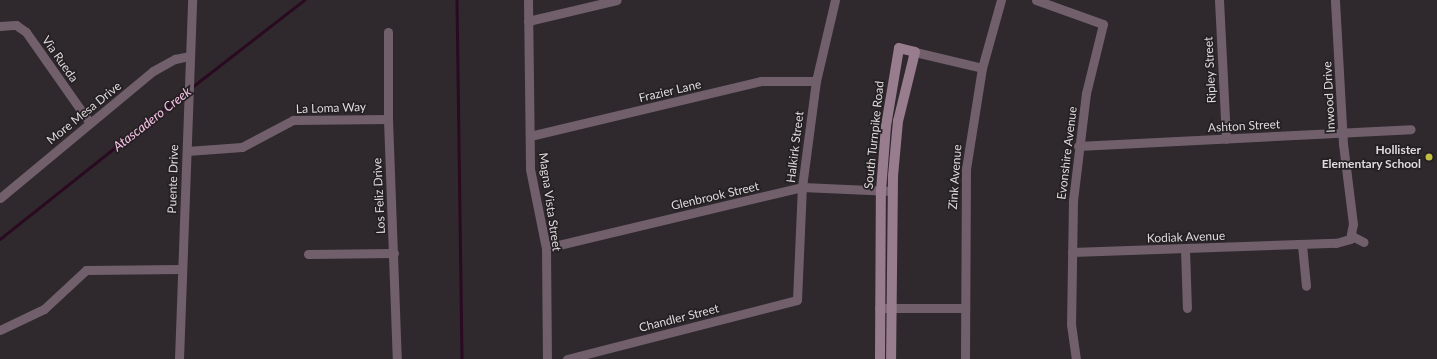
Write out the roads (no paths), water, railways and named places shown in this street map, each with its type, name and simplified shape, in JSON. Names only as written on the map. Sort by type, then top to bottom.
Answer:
[{"type":"street","name":"Puente Drive","points":[[179,359],[181,269],[187,151],[187,99],[192,0]]},
{"type":"street","name":"Magna Vista Street","points":[[528,0],[530,169],[546,248],[547,359]]},
{"type":"street","points":[[528,21],[617,0]]},
{"type":"street","name":"Halkirk Street","points":[[797,300],[802,187],[816,81],[835,0]]},
{"type":"street","name":"Zink Avenue","points":[[965,359],[966,169],[982,68],[1001,0]]},
{"type":"street","name":"Evonshire Avenue","points":[[1036,0],[1107,22],[1078,146],[1072,252],[1071,324],[1076,359]]},
{"type":"street","name":"Ripley Street","points":[[1219,0],[1226,139]]},
{"type":"street","name":"Inwood Drive","points":[[1335,0],[1351,237]]},
{"type":"street","name":"Via Rueda","points":[[0,26],[16,25],[26,32],[90,123]]},
{"type":"street","name":"Los Feliz Drive","points":[[388,32],[388,119],[397,359]]},
{"type":"street","name":"South Turnpike Road","points":[[880,359],[879,308],[881,191],[889,102],[899,48],[915,52],[898,121],[892,191],[891,359]]},
{"type":"street","points":[[915,52],[982,68]]},
{"type":"street","name":"More Mesa Drive","points":[[0,198],[154,72],[175,59],[189,56]]},
{"type":"street","name":"Frazier Lane","points":[[530,136],[761,80],[816,81]]},
{"type":"street","name":"La Loma Way","points":[[187,151],[242,147],[293,120],[388,119]]},
{"type":"street","name":"Ashton Street","points":[[1078,146],[1411,129]]},
{"type":"street","name":"Glenbrook Street","points":[[546,248],[802,187],[892,191]]},
{"type":"street","points":[[1351,237],[1364,242]]},
{"type":"street","name":"Kodiak Avenue","points":[[1072,252],[1302,245],[1351,237]]},
{"type":"street","points":[[1302,245],[1306,286]]},
{"type":"street","points":[[1185,249],[1187,308]]},
{"type":"street","points":[[308,254],[394,253]]},
{"type":"street","points":[[0,330],[44,309],[86,270],[181,269]]},
{"type":"street","name":"Chandler Street","points":[[567,359],[797,300]]},
{"type":"street","points":[[879,308],[965,308]]},
{"type":"waterway","name":"Atascadero Creek","points":[[192,87],[304,0]]},
{"type":"waterway","points":[[457,0],[462,359]]},
{"type":"waterway","name":"Atascadero Creek","points":[[0,239],[186,91]]},
{"type":"place","name":"Hollister Elementary School","points":[[1429,157]]}]
